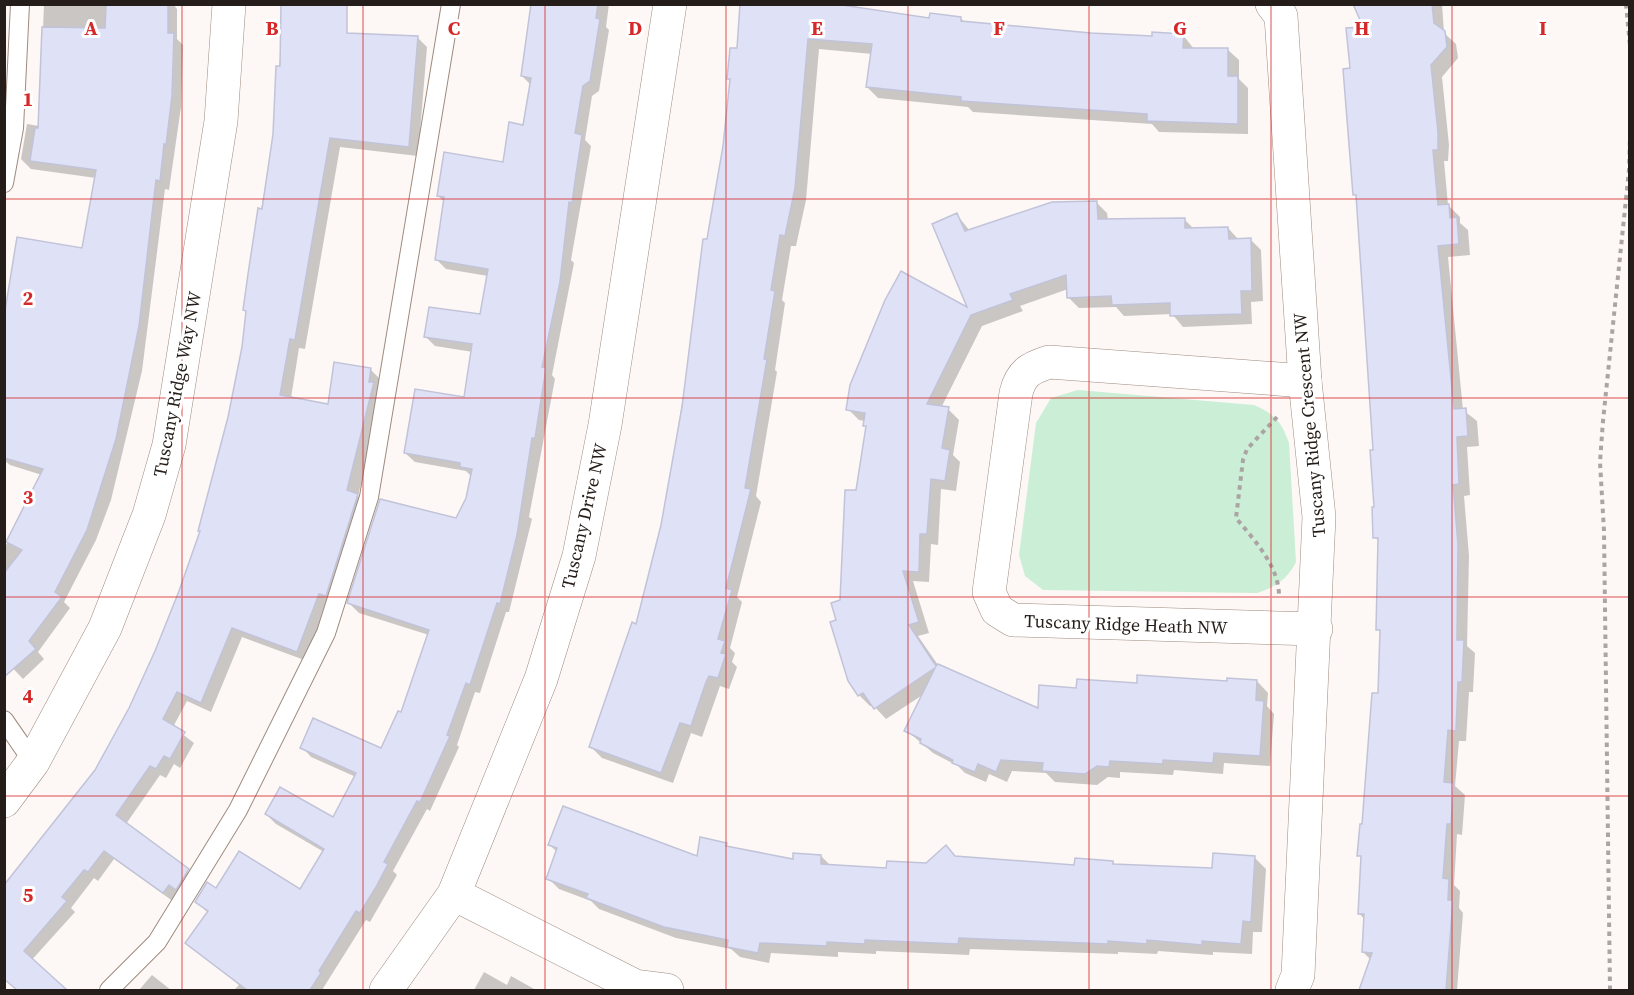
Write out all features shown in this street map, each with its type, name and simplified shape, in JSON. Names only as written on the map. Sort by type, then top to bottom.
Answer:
[{"type":"street","name":"Tuscany Ridge Way NW","points":[[4,801],[33,762],[105,628],[149,515],[169,446],[221,121],[229,4]]},
{"type":"street","name":"Tuscany Drive NW","points":[[386,990],[454,894],[541,679],[579,556],[604,425],[670,4]]},
{"type":"street","name":"Tuscany Ridge Crescent NW","points":[[1272,4],[1281,16],[1291,380],[1319,517],[1316,629],[1298,975],[1292,990]]},
{"type":"street","name":"Tuscany Ridge Heath NW","points":[[1291,380],[1049,362],[1030,369],[1019,379],[1016,393],[989,592],[997,610],[1013,620],[1316,629]]},
{"type":"street","points":[[454,894],[635,986],[667,990]]},
{"type":"lane","points":[[4,183],[14,128],[20,4]]},
{"type":"lane","points":[[109,990],[157,942],[238,810],[326,633],[369,497],[451,4]]},
{"type":"lane","points":[[4,720],[33,762]]},
{"type":"path","points":[[1626,4],[1629,46]]},
{"type":"path","points":[[1610,990],[1604,531],[1600,462],[1629,170],[1629,136]]},
{"type":"path","points":[[1279,628],[1280,582],[1258,546],[1236,518],[1242,460],[1247,449],[1279,415],[1291,380]]},
{"type":"green space","points":[[1078,390],[1254,405],[1273,416],[1283,429],[1289,443],[1296,562],[1289,574],[1275,585],[1257,593],[1043,590],[1025,576],[1019,555],[1036,423],[1051,398]]},
{"type":"building","points":[[168,4],[168,33],[174,33],[172,96],[160,181],[156,180],[139,326],[116,439],[87,530],[55,592],[62,597],[29,641],[36,649],[4,677],[4,573],[22,550],[6,542],[43,469],[4,458],[4,317],[17,237],[82,248],[96,170],[30,161],[35,128],[38,128],[42,27],[105,28],[106,5]]},
{"type":"building","points":[[281,4],[347,4],[347,33],[418,36],[409,147],[330,138],[295,340],[290,339],[280,395],[328,404],[334,362],[371,368],[369,382],[374,382],[347,490],[358,494],[326,596],[319,594],[297,652],[232,628],[201,703],[177,692],[163,719],[185,732],[170,759],[164,756],[156,769],[150,766],[116,815],[189,869],[176,890],[169,885],[163,893],[104,851],[88,872],[84,870],[62,897],[67,901],[24,951],[67,990],[17,990],[4,979],[4,885],[95,770],[129,708],[155,651],[200,531],[198,531],[228,417],[242,347],[246,311],[243,310],[248,274],[258,208],[262,209],[273,134],[276,66],[280,66]]},
{"type":"building","points":[[531,4],[598,4],[596,18],[600,19],[590,81],[583,86],[575,133],[582,135],[572,203],[569,202],[560,282],[542,367],[546,368],[535,438],[532,438],[517,535],[500,604],[497,603],[470,685],[466,683],[447,735],[450,736],[420,802],[417,801],[384,862],[388,864],[376,887],[360,913],[356,911],[310,990],[247,990],[185,943],[208,911],[195,902],[207,882],[216,888],[239,851],[300,889],[324,849],[265,814],[280,787],[333,817],[356,773],[300,748],[313,718],[381,748],[398,711],[401,712],[429,630],[347,603],[380,499],[456,518],[466,498],[472,469],[460,467],[460,463],[404,453],[415,389],[464,397],[472,344],[424,337],[429,307],[480,314],[488,269],[435,260],[444,197],[437,196],[444,152],[503,162],[509,122],[523,125],[531,78],[521,76]]},
{"type":"building","points":[[740,4],[835,4],[929,18],[930,13],[961,17],[961,21],[1091,33],[1152,36],[1152,32],[1184,34],[1183,48],[1228,48],[1228,76],[1238,76],[1238,124],[1147,121],[1147,114],[961,101],[961,97],[866,87],[872,44],[808,39],[795,188],[785,236],[780,235],[771,290],[775,291],[764,359],[767,359],[745,488],[751,489],[726,588],[732,590],[718,639],[725,641],[721,653],[726,654],[718,678],[709,676],[706,682],[691,726],[680,723],[661,773],[589,747],[632,622],[636,624],[661,525],[682,407],[703,239],[707,239],[723,146],[730,79],[727,79],[730,48],[737,48]]},
{"type":"building","points":[[1353,4],[1432,4],[1434,23],[1445,31],[1447,47],[1431,65],[1438,132],[1438,150],[1433,150],[1438,205],[1449,204],[1450,218],[1457,217],[1459,244],[1438,246],[1454,409],[1466,408],[1468,436],[1457,437],[1459,484],[1453,485],[1458,544],[1457,640],[1464,640],[1462,682],[1458,682],[1456,731],[1448,730],[1444,782],[1454,783],[1451,824],[1447,824],[1443,878],[1449,879],[1448,900],[1453,900],[1446,990],[1359,990],[1372,953],[1362,952],[1364,914],[1358,914],[1361,856],[1357,856],[1360,824],[1362,824],[1372,693],[1378,693],[1380,630],[1376,630],[1378,538],[1373,538],[1372,507],[1374,507],[1370,450],[1373,450],[1356,195],[1353,195],[1343,69],[1350,68],[1346,28],[1363,27]]},
{"type":"building","points":[[1097,201],[1098,219],[1185,218],[1185,228],[1228,227],[1229,239],[1251,238],[1252,291],[1241,291],[1242,314],[1170,316],[1170,303],[1112,305],[1111,296],[1067,298],[1066,275],[1010,294],[1013,300],[971,315],[927,404],[949,407],[942,448],[950,450],[945,481],[931,479],[927,534],[920,534],[919,572],[903,571],[919,622],[909,625],[936,666],[938,664],[1038,708],[1039,685],[1076,688],[1077,679],[1137,683],[1137,675],[1227,681],[1227,678],[1257,680],[1256,700],[1264,701],[1260,756],[1214,753],[1213,763],[1163,760],[1163,764],[1110,761],[1109,767],[1097,766],[1085,774],[1042,771],[1043,763],[1001,760],[996,772],[978,764],[975,772],[952,763],[953,760],[920,743],[921,739],[904,731],[935,668],[874,709],[863,693],[858,696],[848,681],[830,622],[836,620],[831,603],[840,600],[845,490],[856,490],[866,426],[863,426],[865,413],[846,410],[850,385],[885,300],[901,271],[967,307],[932,224],[957,213],[965,231],[1052,202]]},
{"type":"building","points":[[563,806],[697,856],[700,837],[727,843],[726,846],[793,859],[793,853],[821,855],[821,864],[886,868],[887,861],[926,863],[946,845],[955,856],[1074,865],[1075,858],[1113,861],[1113,864],[1212,868],[1213,853],[1255,856],[1251,922],[1243,921],[1241,944],[1202,941],[1202,945],[1147,940],[1147,944],[1108,941],[1108,944],[959,938],[958,944],[865,940],[865,944],[827,942],[827,946],[760,943],[758,953],[727,947],[728,940],[664,927],[586,898],[588,894],[546,879],[557,848],[548,845]]}]
